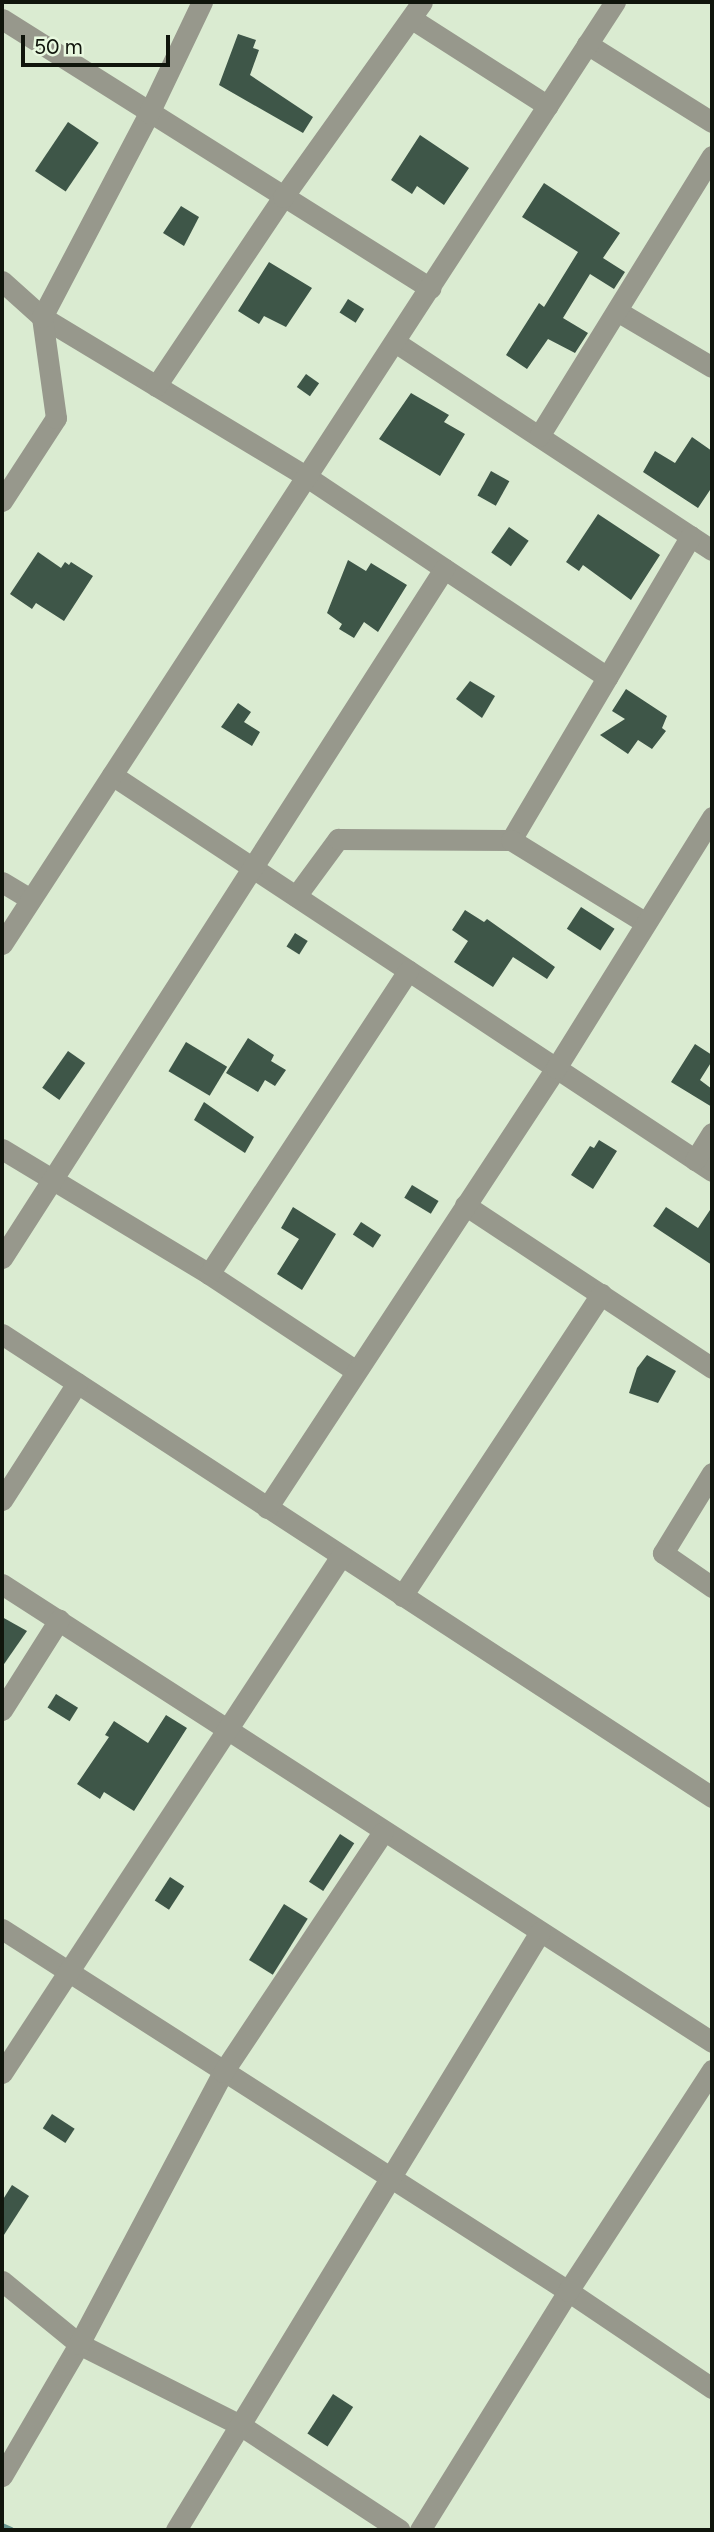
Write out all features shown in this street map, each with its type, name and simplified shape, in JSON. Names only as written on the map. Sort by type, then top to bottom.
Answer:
[{"type":"street","points":[[2,501],[55,418],[42,317],[149,114],[202,2]]},
{"type":"street","points":[[2,944],[615,2]]},
{"type":"street","points":[[156,386],[284,197],[417,10],[548,106]]},
{"type":"street","points":[[2,19],[149,114],[430,288]]},
{"type":"street","points":[[587,44],[712,122]]},
{"type":"street","points":[[539,436],[712,156]]},
{"type":"street","points":[[2,281],[42,317],[307,477],[607,677]]},
{"type":"street","points":[[617,311],[712,367]]},
{"type":"street","points":[[395,342],[712,550]]},
{"type":"street","points":[[511,840],[691,536]]},
{"type":"street","points":[[2,1258],[444,569]]},
{"type":"street","points":[[112,775],[704,1165],[712,1133]]},
{"type":"street","points":[[267,1508],[556,1068],[712,817]]},
{"type":"street","points":[[296,897],[338,839],[511,840],[646,923]]},
{"type":"street","points":[[2,882],[30,899]]},
{"type":"street","points":[[209,1274],[408,971]]},
{"type":"street","points":[[2,1149],[209,1274],[356,1371]]},
{"type":"street","points":[[465,1205],[712,1368]]},
{"type":"street","points":[[402,1596],[601,1294]]},
{"type":"street","points":[[2,1334],[402,1596],[709,1787]]},
{"type":"street","points":[[2,1500],[76,1383]]},
{"type":"street","points":[[712,1473],[663,1553],[712,1587]]},
{"type":"street","points":[[2,2073],[341,1556]]},
{"type":"street","points":[[2,1584],[226,1731],[712,2042]]},
{"type":"street","points":[[2,1710],[59,1620]]},
{"type":"street","points":[[2,2476],[79,2344],[223,2072],[383,1832]]},
{"type":"street","points":[[2,1928],[390,2180],[568,2291],[712,2388]]},
{"type":"street","points":[[176,2530],[540,1932]]},
{"type":"street","points":[[420,2530],[568,2291],[712,2070]]},
{"type":"street","points":[[2,2281],[79,2344],[240,2425],[400,2530]]},
{"type":"building","points":[[238,34],[256,40],[253,48],[259,50],[250,75],[313,117],[303,133],[219,85]]},
{"type":"building","points":[[68,122],[99,143],[66,192],[35,171]]},
{"type":"building","points":[[420,135],[469,168],[444,205],[417,186],[412,194],[391,180]]},
{"type":"building","points":[[544,183],[620,233],[603,258],[625,272],[614,289],[590,274],[563,318],[588,333],[575,353],[548,339],[527,369],[506,355],[539,303],[544,307],[578,252],[522,217]]},
{"type":"building","points":[[181,206],[199,217],[184,246],[163,233]]},
{"type":"building","points":[[269,262],[312,288],[286,327],[264,316],[259,324],[238,311]]},
{"type":"building","points":[[348,299],[364,309],[356,323],[340,313]]},
{"type":"building","points":[[306,374],[319,383],[310,396],[297,387]]},
{"type":"building","points":[[411,393],[449,415],[444,422],[465,434],[440,476],[379,439]]},
{"type":"building","points":[[692,437],[712,451],[712,487],[698,508],[643,472],[655,451],[675,463]]},
{"type":"building","points":[[491,471],[509,481],[496,506],[477,495]]},
{"type":"building","points":[[598,514],[660,555],[631,600],[583,565],[579,571],[566,562]]},
{"type":"building","points":[[509,527],[529,541],[511,566],[491,552]]},
{"type":"building","points":[[38,552],[61,568],[65,562],[69,565],[71,562],[93,576],[64,621],[36,603],[32,609],[10,594]]},
{"type":"building","points":[[348,560],[366,571],[371,563],[407,585],[378,632],[364,622],[354,638],[339,629],[342,624],[327,613]]},
{"type":"building","points":[[470,681],[495,696],[482,718],[456,699]]},
{"type":"building","points":[[626,689],[667,716],[662,728],[666,731],[652,749],[638,740],[628,754],[600,735],[625,719],[612,711]]},
{"type":"building","points":[[238,703],[251,712],[244,722],[260,732],[252,746],[221,727]]},
{"type":"building","points":[[581,907],[615,929],[600,951],[567,929]]},
{"type":"building","points":[[465,910],[484,922],[487,919],[555,967],[547,979],[513,957],[493,987],[454,962],[468,941],[452,930]]},
{"type":"building","points":[[295,933],[308,941],[299,955],[287,947]]},
{"type":"building","points":[[248,1038],[274,1055],[271,1061],[286,1070],[275,1086],[265,1080],[258,1092],[226,1073]]},
{"type":"building","points":[[186,1042],[227,1067],[210,1096],[168,1071]]},
{"type":"building","points":[[695,1044],[712,1055],[712,1061],[700,1080],[712,1089],[712,1107],[671,1082]]},
{"type":"building","points":[[68,1051],[85,1063],[59,1100],[42,1088]]},
{"type":"building","points":[[204,1102],[254,1137],[245,1153],[194,1120]]},
{"type":"building","points":[[599,1140],[617,1151],[593,1189],[571,1175],[590,1146],[594,1148]]},
{"type":"building","points":[[412,1185],[439,1201],[431,1214],[404,1198]]},
{"type":"building","points":[[293,1207],[336,1234],[302,1290],[277,1274],[299,1239],[281,1228]]},
{"type":"building","points":[[666,1207],[698,1228],[712,1207],[712,1265],[653,1226]]},
{"type":"building","points":[[361,1222],[381,1235],[373,1248],[353,1235]]},
{"type":"building","points":[[647,1355],[676,1371],[658,1403],[629,1393],[637,1368]]},
{"type":"building","points":[[2,1617],[27,1631],[2,1667]]},
{"type":"building","points":[[56,1694],[78,1708],[70,1721],[48,1708]]},
{"type":"building","points":[[166,1715],[187,1728],[134,1811],[104,1792],[100,1799],[77,1784],[109,1737],[105,1735],[114,1721],[148,1743]]},
{"type":"building","points":[[340,1834],[354,1843],[323,1891],[309,1882]]},
{"type":"building","points":[[170,1877],[184,1886],[169,1910],[155,1900]]},
{"type":"building","points":[[284,1904],[308,1919],[273,1975],[249,1960]]},
{"type":"building","points":[[52,2114],[75,2129],[65,2143],[43,2128]]},
{"type":"building","points":[[12,2185],[29,2196],[2,2238],[2,2201]]},
{"type":"building","points":[[333,2394],[353,2407],[328,2446],[307,2433]]},
{"type":"waterway","points":[[2,2526],[11,2530]]}]
